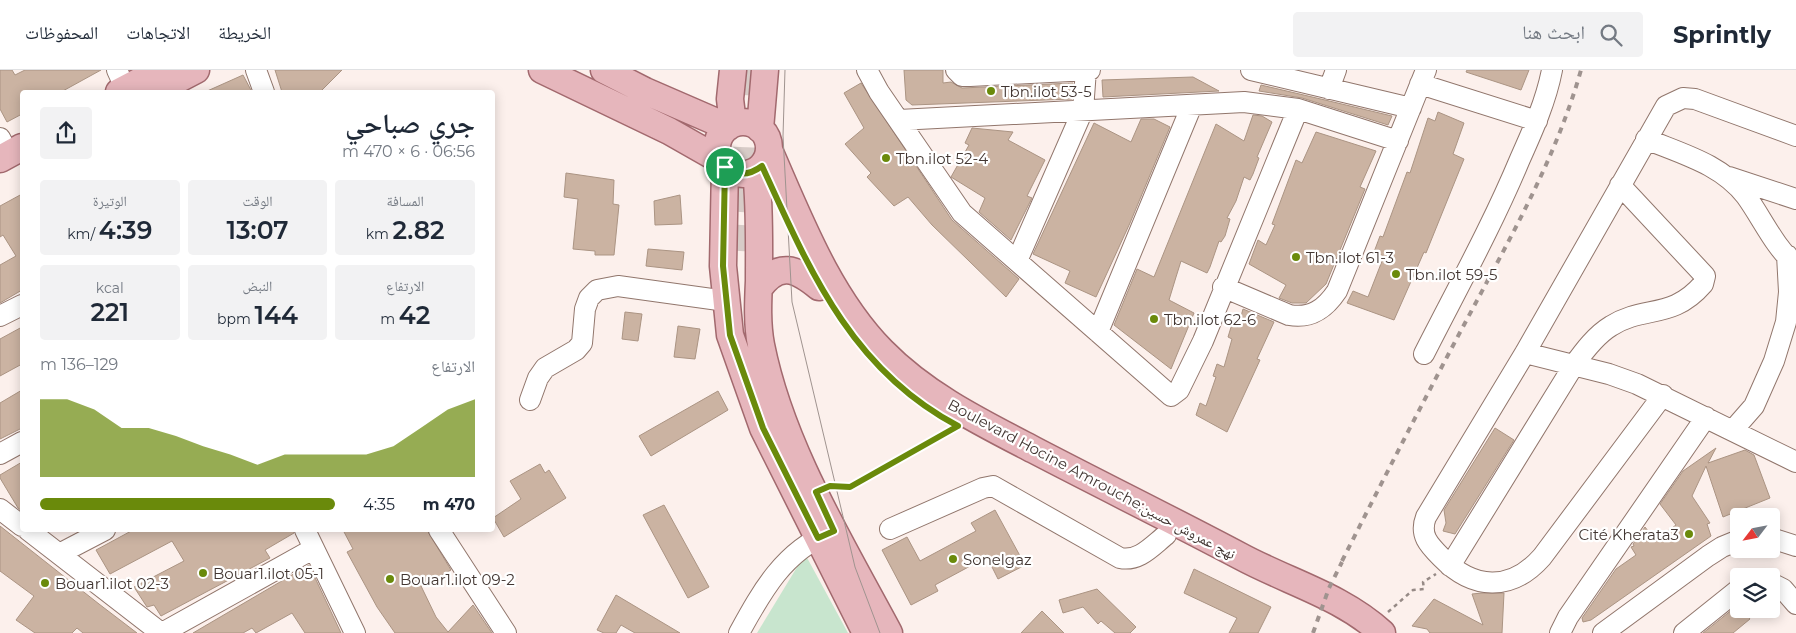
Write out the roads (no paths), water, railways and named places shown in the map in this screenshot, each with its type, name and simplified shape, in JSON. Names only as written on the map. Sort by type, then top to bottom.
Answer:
[{"type":"main road","points":[[123,86],[161,70]]},
{"type":"main road","points":[[158,90],[196,70]]},
{"type":"main road","points":[[542,70],[669,131],[730,171],[743,174],[762,154]]},
{"type":"main road","points":[[604,70],[645,92],[730,126]]},
{"type":"main road","points":[[730,126],[733,70]]},
{"type":"main road","points":[[764,70],[758,288],[762,346],[793,445]]},
{"type":"main road","points":[[762,154],[747,122],[730,126],[722,132],[717,146],[722,164],[723,266],[730,335],[763,428],[826,534],[889,633]]},
{"type":"main road","name":"Boulevard Hocine Amrouche;نهج عمروش حسين","points":[[762,154],[819,287],[848,331],[876,365],[918,401],[958,426],[1166,535],[1368,628]]},
{"type":"main road","name":"Boulevard Hocine Amrouche;نهج عمروش حسين","points":[[762,154],[840,296],[862,328],[882,351],[924,388],[978,421],[1257,565],[1334,600],[1368,628]]},
{"type":"main road","points":[[749,391],[740,337],[740,251],[758,371],[766,394],[816,492],[826,534],[866,633]]},
{"type":"main road","points":[[758,288],[774,272],[784,270],[803,274],[819,287]]},
{"type":"street","points":[[256,70],[263,90]]},
{"type":"street","points":[[867,70],[879,92],[962,213],[1161,388],[1174,395],[1179,390],[1203,341],[1298,109]]},
{"type":"street","points":[[956,70],[962,76],[1090,70]]},
{"type":"street","points":[[1017,261],[1083,110],[1086,70]]},
{"type":"street","points":[[1250,70],[1411,108]]},
{"type":"street","points":[[1329,89],[1336,70]]},
{"type":"street","points":[[1424,354],[1500,206],[1537,121],[1552,70]]},
{"type":"street","points":[[1224,287],[1289,315],[1309,316],[1323,308],[1337,291],[1423,77],[1537,121]]},
{"type":"street","points":[[1663,395],[1534,567],[1511,580],[1498,583],[1472,580],[1450,566],[1426,539],[1424,524],[1666,106],[1682,98],[1695,99],[1796,136]]},
{"type":"street","points":[[899,120],[1244,102],[1298,109],[1398,141]]},
{"type":"street","points":[[1098,332],[1192,105]]},
{"type":"street","points":[[1646,139],[1705,163],[1727,176],[1796,199]]},
{"type":"street","points":[[1727,176],[1745,196],[1791,260],[1786,322],[1777,353],[1765,385],[1754,406],[1732,430]]},
{"type":"street","points":[[1450,566],[1574,365],[1588,346],[1610,326],[1680,305],[1703,284],[1704,276],[1620,185]]},
{"type":"street","points":[[530,400],[538,378],[545,368],[576,350],[582,344],[585,309],[589,298],[598,290],[618,286],[726,301]]},
{"type":"street","points":[[0,316],[20,306]]},
{"type":"street","points":[[1524,354],[1609,374],[1663,395],[1796,462]]},
{"type":"street","points":[[1560,633],[1568,617],[1706,417]]},
{"type":"street","points":[[0,454],[20,443]]},
{"type":"street","points":[[890,529],[983,488],[993,486],[1120,558],[1130,560],[1139,556],[1166,535]]},
{"type":"street","points":[[0,508],[20,524]]},
{"type":"street","points":[[31,532],[161,633],[313,548]]},
{"type":"street","points":[[59,554],[101,532]]},
{"type":"street","points":[[305,532],[356,633]]},
{"type":"street","points":[[440,532],[506,633]]},
{"type":"street","points":[[739,633],[773,575],[799,550],[826,534]]},
{"type":"street","points":[[1780,541],[1796,546]]},
{"type":"street","points":[[1604,633],[1708,556],[1730,544]]},
{"type":"street","points":[[1780,588],[1796,604]]},
{"type":"street","points":[[1684,633],[1730,596]]},
{"type":"tunnel","points":[[740,251],[749,70]]},
{"type":"tram line","points":[[785,70],[783,136],[792,302],[855,567],[880,633]]},
{"type":"railway","points":[[1342,561],[1533,192],[1560,132],[1581,70]]},
{"type":"railway","points":[[1313,633],[1329,588],[1342,562]]},
{"type":"place","name":"Tbn.ilot 53-5","points":[[991,91]]},
{"type":"place","name":"Tbn.ilot 52-4","points":[[886,158]]},
{"type":"place","name":"Tbn.ilot 61-3","points":[[1296,257]]},
{"type":"place","name":"Tbn.ilot 59-5","points":[[1396,274]]},
{"type":"place","name":"Tbn.ilot 62-6","points":[[1154,319]]},
{"type":"place","name":"Cité Kherata3","points":[[1689,534]]},
{"type":"place","name":"Sonelgaz","points":[[953,559]]},
{"type":"place","name":"Bouar1.ilot 05-1","points":[[203,573]]},
{"type":"place","name":"Bouar1.ilot 09-2","points":[[390,579]]},
{"type":"place","name":"Bouar1.ilot 02-3","points":[[45,583]]}]
